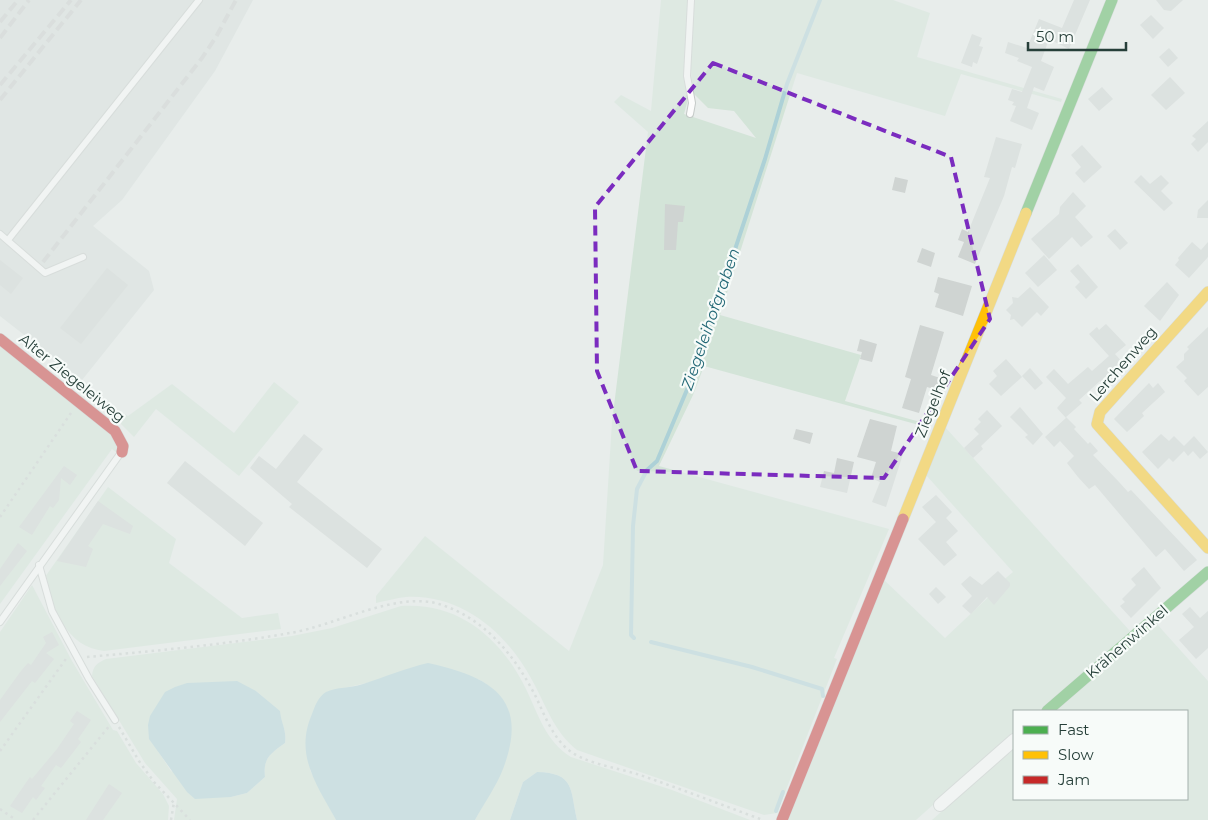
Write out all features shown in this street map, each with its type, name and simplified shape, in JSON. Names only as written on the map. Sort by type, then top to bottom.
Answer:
[{"type":"street","name":"Ziegelhof","points":[[782,820],[1112,0]]},
{"type":"street","name":"Lerchenweg","points":[[1208,292],[1100,412],[1097,424],[1208,548]]},
{"type":"street","name":"Alter Ziegeleiweg","points":[[0,339],[121,438],[122,452]]},
{"type":"street","name":"Krähenwinkel","points":[[1048,710],[1208,572]]},
{"type":"street","points":[[940,805],[1013,741]]},
{"type":"lane","points":[[8,240],[199,0]]},
{"type":"lane","points":[[690,114],[691,96],[687,76],[691,0]]},
{"type":"lane","points":[[0,234],[45,273],[84,257]]},
{"type":"lane","name":"Alter Ziegeleiweg","points":[[0,622],[122,452]]},
{"type":"lane","points":[[39,566],[52,611],[115,720]]},
{"type":"path","points":[[0,517],[79,402]]},
{"type":"path","points":[[78,658],[289,633],[324,626],[388,605],[417,601],[438,604],[459,612],[480,624],[501,644],[528,681],[556,735],[573,753],[587,760],[648,778],[763,820]]},
{"type":"path","points":[[0,751],[73,649]]},
{"type":"path","points":[[33,820],[77,763],[115,720],[138,761],[154,782],[190,820]]},
{"type":"path","points":[[172,820],[174,802]]},
{"type":"path","points":[[0,810],[16,820]]},
{"type":"highlighted area","points":[[713,63],[951,157],[990,319],[884,478],[637,471],[597,371],[595,207]]},
{"type":"shaded area","points":[[0,0],[253,0],[215,71],[122,200],[93,226],[149,271],[154,290],[82,380],[0,316]]},
{"type":"green space","points":[[661,0],[688,0],[684,61],[687,103],[684,114],[756,138],[734,111],[708,108],[692,92],[691,68],[694,0],[893,0],[930,13],[917,57],[1062,99],[1061,102],[961,74],[945,116],[797,73],[720,315],[861,355],[845,401],[931,425],[930,428],[704,366],[693,395],[659,466],[889,529],[834,658],[837,659],[777,813],[764,815],[577,750],[556,727],[532,680],[510,647],[496,632],[464,610],[446,602],[426,598],[406,597],[376,603],[376,596],[425,536],[569,651],[603,565],[612,422],[648,132],[614,102],[621,95],[651,111]]},
{"type":"green space","points":[[0,346],[118,440],[116,452],[112,449],[0,604]]},
{"type":"green space","points":[[274,382],[299,402],[239,476],[156,409],[134,437],[121,424],[123,413],[128,416],[172,384],[234,433]]},
{"type":"green space","points":[[945,427],[1130,631],[1040,710],[1013,710],[1013,734],[916,820],[787,820],[883,579],[945,638],[997,589],[995,587],[1013,572],[926,475]]},
{"type":"green space","points":[[108,487],[176,539],[169,563],[242,618],[278,613],[281,629],[104,651],[91,648],[71,635],[57,614],[45,577]]},
{"type":"green space","points":[[32,585],[72,661],[113,730],[117,731],[136,763],[163,794],[169,806],[168,820],[0,820],[0,632]]},
{"type":"green space","points":[[401,606],[422,606],[441,610],[459,617],[491,639],[504,654],[526,689],[544,727],[562,751],[571,757],[672,790],[750,820],[577,820],[571,791],[565,779],[549,773],[537,772],[523,782],[510,820],[475,820],[503,765],[509,745],[511,727],[507,709],[497,693],[478,679],[371,682],[327,692],[310,770],[336,820],[174,820],[177,799],[145,763],[92,676],[96,665],[106,659],[292,636],[332,628]],"holes":[[[187,683],[256,691],[279,711],[285,734],[285,743],[266,760],[265,777],[247,793],[231,797],[171,771],[158,751]]]},
{"type":"green space","points":[[1156,623],[1208,681],[1208,820],[932,820],[1013,748],[1013,800],[1188,800],[1188,710],[1056,710]]},
{"type":"water","points":[[428,663],[470,675],[487,684],[499,695],[508,708],[512,724],[510,745],[503,769],[490,795],[475,820],[336,820],[315,782],[307,756],[305,743],[307,729],[317,702],[323,694],[330,690],[359,685]]},
{"type":"water","points":[[237,681],[256,691],[280,711],[285,743],[275,750],[266,761],[265,777],[247,793],[231,797],[195,799],[187,792],[149,739],[148,725],[150,716],[165,692],[175,687],[187,683]]},
{"type":"water","points":[[537,772],[549,773],[565,779],[571,791],[577,820],[510,820],[523,782]]},
{"type":"building","points":[[1074,0],[1090,0],[1069,49],[1049,39],[1041,61],[1054,67],[1044,91],[1034,87],[1027,108],[1039,113],[1032,130],[1010,121],[1016,106],[1012,105],[1014,102],[1008,100],[1012,89],[1022,92],[1032,67],[1017,61],[1019,58],[1005,53],[1008,42],[1027,48],[1039,19],[1062,28]]},
{"type":"building","points":[[1156,0],[1183,0],[1171,11],[1164,10]]},
{"type":"building","points":[[1151,15],[1164,28],[1153,39],[1140,25]]},
{"type":"building","points":[[972,34],[982,38],[979,46],[983,47],[977,64],[973,62],[972,67],[961,63]]},
{"type":"building","points":[[1169,48],[1178,58],[1168,67],[1159,57]]},
{"type":"building","points":[[1170,77],[1185,93],[1166,110],[1151,95]]},
{"type":"building","points":[[1102,87],[1113,99],[1099,111],[1088,99]]},
{"type":"building","points":[[1208,121],[1208,142],[1198,152],[1191,144],[1196,139],[1192,136]]},
{"type":"building","points":[[996,137],[1022,144],[1015,168],[1012,167],[1004,196],[975,264],[958,257],[964,242],[958,240],[962,229],[968,232],[990,178],[984,177]]},
{"type":"building","points":[[1082,145],[1102,167],[1084,183],[1075,173],[1081,167],[1071,155]]},
{"type":"building","points":[[1141,175],[1150,184],[1161,175],[1169,183],[1161,191],[1173,203],[1164,211],[1134,182]]},
{"type":"building","points":[[895,177],[908,180],[905,193],[892,190]]},
{"type":"building","points":[[1073,192],[1086,206],[1075,217],[1093,237],[1081,247],[1072,237],[1049,259],[1031,239],[1059,214],[1060,207]]},
{"type":"building","points":[[1208,200],[1208,218],[1197,218],[1198,210]]},
{"type":"building","points":[[665,204],[685,206],[683,222],[678,222],[676,250],[664,250]]},
{"type":"building","points":[[1115,229],[1128,243],[1120,250],[1107,236]]},
{"type":"building","points":[[1192,242],[1201,250],[1208,242],[1208,257],[1189,278],[1175,265],[1179,260],[1178,258]]},
{"type":"building","points":[[922,248],[935,253],[931,267],[917,262]]},
{"type":"building","points":[[1044,255],[1057,270],[1038,287],[1025,273]]},
{"type":"building","points":[[0,260],[23,278],[11,294],[0,285]]},
{"type":"building","points":[[1078,264],[1098,287],[1086,299],[1075,287],[1080,282],[1070,271]]},
{"type":"building","points":[[107,268],[128,285],[81,344],[60,328]]},
{"type":"building","points":[[938,277],[972,286],[963,316],[935,307],[939,294],[934,292]]},
{"type":"building","points":[[1167,282],[1179,295],[1160,321],[1144,306]]},
{"type":"building","points":[[1030,287],[1049,307],[1041,316],[1037,312],[1022,327],[1014,319],[1010,320],[1011,315],[1006,310],[1013,303],[1012,297],[1018,298]]},
{"type":"building","points":[[1106,324],[1126,345],[1115,354],[1123,363],[1103,384],[1100,381],[1079,400],[1082,403],[1066,417],[1088,444],[1090,442],[1098,451],[1093,455],[1128,492],[1131,490],[1197,560],[1184,571],[1165,549],[1156,557],[1095,485],[1089,489],[1078,477],[1067,463],[1074,456],[1060,441],[1054,447],[1045,437],[1066,418],[1057,408],[1066,398],[1046,377],[1054,369],[1068,384],[1088,367],[1092,371],[1109,356],[1089,334],[1097,327],[1099,330]]},
{"type":"building","points":[[920,325],[944,332],[931,375],[943,379],[940,391],[927,387],[919,413],[902,408],[911,379],[905,377]]},
{"type":"building","points":[[1208,327],[1208,387],[1198,396],[1184,381],[1187,378],[1176,367],[1184,360],[1184,354],[1189,349],[1187,347]]},
{"type":"building","points":[[860,339],[877,344],[872,362],[860,359],[862,352],[857,351]]},
{"type":"building","points":[[1006,359],[1022,377],[1001,396],[989,384],[997,376],[993,371]]},
{"type":"building","points":[[1030,368],[1043,383],[1035,390],[1022,376]]},
{"type":"building","points":[[1149,383],[1153,388],[1158,383],[1165,392],[1142,413],[1144,416],[1127,432],[1114,419]]},
{"type":"building","points":[[1020,407],[1043,434],[1033,445],[1025,437],[1028,435],[1010,417]]},
{"type":"building","points":[[987,410],[1002,426],[981,446],[983,449],[973,458],[964,448],[979,434],[974,429],[981,422],[978,419]]},
{"type":"building","points":[[870,419],[897,426],[891,451],[903,454],[886,507],[872,502],[880,482],[871,478],[876,462],[857,457]]},
{"type":"building","points":[[796,429],[813,433],[810,444],[793,439]]},
{"type":"building","points":[[304,434],[323,449],[297,482],[382,549],[367,568],[289,507],[292,504],[250,468],[259,456],[276,469]]},
{"type":"building","points":[[1161,434],[1169,441],[1174,436],[1184,446],[1194,436],[1208,452],[1200,459],[1193,451],[1188,456],[1184,451],[1173,462],[1169,458],[1158,469],[1142,452]]},
{"type":"building","points":[[837,458],[854,462],[847,493],[820,487],[824,471],[834,473]]},
{"type":"building","points":[[185,461],[263,523],[245,546],[167,483]]},
{"type":"building","points":[[64,466],[77,475],[70,485],[61,478],[59,500],[53,508],[50,506],[32,535],[19,527]]},
{"type":"building","points":[[936,495],[952,512],[946,518],[958,531],[946,542],[957,555],[944,566],[918,539],[936,522],[922,507]]},
{"type":"building","points":[[98,501],[133,526],[130,534],[103,524],[88,546],[93,549],[86,567],[57,561]]},
{"type":"building","points":[[18,543],[27,551],[0,586],[0,569]]},
{"type":"building","points":[[1144,567],[1161,588],[1131,618],[1120,606],[1125,602],[1122,599],[1136,585],[1131,579]]},
{"type":"building","points":[[998,571],[1010,583],[1010,586],[994,605],[987,597],[971,614],[962,606],[972,596],[961,584],[970,576],[982,585]]},
{"type":"building","points":[[936,587],[946,597],[938,604],[929,594]]},
{"type":"building","points":[[1190,607],[1200,618],[1208,611],[1208,648],[1196,659],[1179,640],[1194,627],[1182,614]]},
{"type":"building","points":[[52,632],[59,645],[46,653],[54,659],[35,683],[32,681],[0,722],[0,700],[28,663],[31,665],[46,643],[43,637]]},
{"type":"building","points":[[77,711],[91,720],[78,739],[81,742],[61,768],[56,765],[41,786],[45,788],[36,800],[33,797],[22,813],[10,806],[30,777],[32,779],[57,749],[74,724],[70,721]]},
{"type":"building","points":[[109,784],[122,793],[103,820],[86,820]]},
{"type":"waterway","name":"Ziegeleihofgraben","points":[[634,638],[631,635],[633,526],[637,489],[647,470],[657,461],[694,373],[765,159],[787,84],[820,0]]},
{"type":"waterway","name":"Ziegeleihofgraben","points":[[651,642],[752,667],[822,689],[823,696]]},
{"type":"waterway","name":"Ziegeleihofgraben","points":[[776,811],[783,792]]},
{"type":"railway","points":[[0,22],[18,0]]},
{"type":"railway","points":[[0,38],[29,0]]},
{"type":"railway","points":[[0,85],[71,0]]},
{"type":"railway","points":[[0,100],[81,0]]},
{"type":"railway","points":[[43,262],[202,58],[236,0]]},
{"type":"traffic: fast","points":[[1026,213],[1112,0]]},
{"type":"traffic: fast","points":[[1048,710],[1208,572]]},
{"type":"traffic: slow","points":[[903,519],[1026,213]]},
{"type":"traffic: slow","points":[[1208,292],[1100,412],[1097,424],[1208,548]]},
{"type":"traffic: jam","points":[[0,339],[115,431],[123,446],[122,452]]},
{"type":"traffic: jam","points":[[782,820],[903,519]]}]
